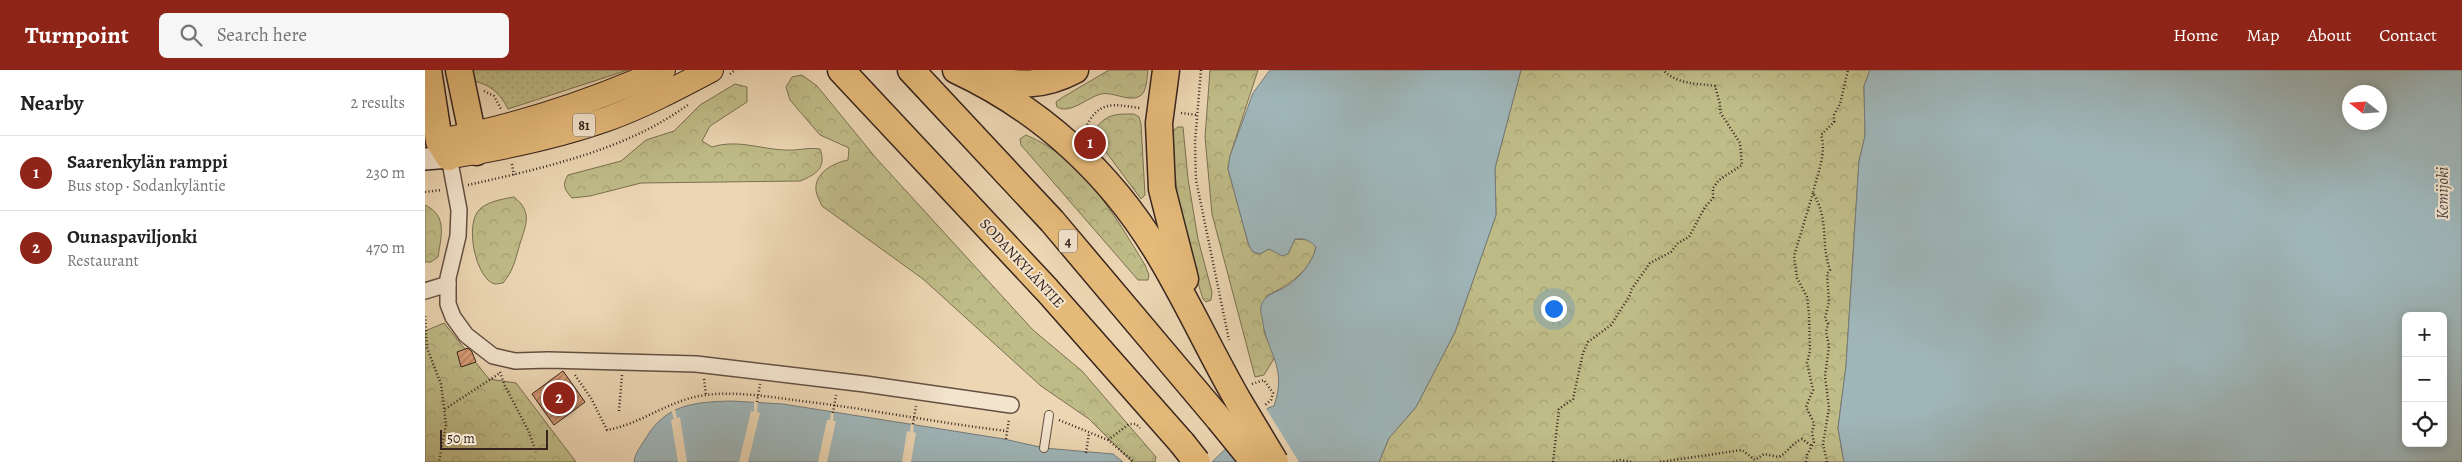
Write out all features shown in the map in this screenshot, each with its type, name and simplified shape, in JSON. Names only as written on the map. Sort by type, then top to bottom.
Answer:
[{"type":"highway","points":[[428,70],[434,150]]},
{"type":"highway","points":[[459,70],[474,144]]},
{"type":"highway","name":"SODANKYLÄNTIE","points":[[841,70],[1047,290],[1189,453]]},
{"type":"highway","name":"4","points":[[911,70],[1052,221],[1254,462]]},
{"type":"highway","points":[[961,72],[1013,84],[1031,84],[1045,83],[1075,70]]},
{"type":"highway","points":[[1165,70],[1159,123],[1161,189],[1198,323]]},
{"type":"highway","points":[[961,72],[1044,122],[1086,159],[1121,200],[1156,250],[1198,323],[1243,394],[1275,462]]},
{"type":"main road","name":"81","points":[[474,144],[663,70]]},
{"type":"main road","name":"81","points":[[434,150],[607,119],[666,93],[711,70]]},
{"type":"street","points":[[434,150],[459,210],[459,236],[448,284],[448,304],[459,326],[500,366],[515,362],[565,360],[717,366],[865,384],[1011,405]]},
{"type":"street","points":[[425,291],[448,284]]},
{"type":"lane","points":[[1044,448],[1049,415]]},
{"type":"path","points":[[1201,70],[1197,115],[1196,180],[1231,345]]},
{"type":"path","points":[[1553,462],[1559,408],[1573,399],[1583,354],[1588,342],[1611,324],[1650,263],[1671,252],[1678,243],[1689,237],[1705,208],[1713,198],[1713,188],[1719,180],[1742,165],[1740,143],[1720,112],[1720,104],[1715,86],[1683,83],[1669,76],[1663,70]]},
{"type":"path","points":[[1806,462],[1807,455],[1812,446],[1814,423],[1806,407],[1813,390],[1807,363],[1810,351],[1809,314],[1807,297],[1797,278],[1794,256],[1800,230],[1805,224],[1809,211],[1822,156],[1824,143],[1821,134],[1834,122],[1834,115],[1840,104],[1848,70]]},
{"type":"path","points":[[1082,134],[1089,119],[1099,109],[1112,105],[1141,108]]},
{"type":"path","points":[[1172,111],[1197,115]]},
{"type":"path","points":[[1813,193],[1820,204],[1824,219],[1826,258],[1830,270],[1827,274],[1829,302],[1825,318],[1828,324],[1826,332],[1829,346],[1825,376],[1829,408],[1823,444],[1827,462]]},
{"type":"path","points":[[425,316],[427,348],[441,384],[445,409],[446,424],[439,462]]},
{"type":"path","points":[[565,360],[591,398],[607,430],[623,427],[671,404],[706,395],[758,396],[834,405],[914,419],[1007,431]]},
{"type":"path","points":[[619,411],[623,362]]},
{"type":"path","points":[[445,409],[500,366],[536,452]]},
{"type":"path","points":[[1243,394],[1264,380],[1273,393]]},
{"type":"path","points":[[705,384],[706,395]]},
{"type":"path","points":[[757,402],[760,384]]},
{"type":"path","points":[[833,413],[836,395]]},
{"type":"path","points":[[671,404],[673,410]]},
{"type":"path","points":[[913,424],[916,405]]},
{"type":"path","points":[[1006,439],[1011,405]]},
{"type":"path","points":[[1049,415],[1108,440],[1134,462]]},
{"type":"path","points":[[1108,440],[1129,424]]},
{"type":"path","points":[[1086,453],[1089,433]]},
{"type":"path","points":[[1660,462],[1742,450],[1755,460],[1764,454],[1779,458],[1785,454],[1793,443],[1802,438],[1812,446]]},
{"type":"path","points":[[1613,462],[1620,460],[1632,462]]},
{"type":"green space","points":[[470,70],[628,70],[508,109],[494,90],[484,84],[472,81]]},
{"type":"green space","points":[[1109,70],[1148,70],[1144,91],[1136,98],[1101,94],[1068,109],[1057,107],[1056,102],[1063,97]]},
{"type":"green space","points":[[1210,70],[1258,70],[1230,156],[1228,169],[1249,246],[1253,252],[1260,254],[1269,249],[1288,254],[1295,239],[1309,240],[1316,246],[1314,255],[1297,277],[1266,296],[1264,332],[1275,357],[1264,375],[1255,377],[1212,214],[1205,137]]},
{"type":"green space","points":[[1521,70],[1870,70],[1864,86],[1865,136],[1859,161],[1846,366],[1838,428],[1844,462],[1379,462],[1389,438],[1416,407],[1455,332],[1496,215],[1495,168]]},
{"type":"green space","points":[[802,75],[817,86],[876,158],[1033,330],[1082,371],[1156,457],[1155,462],[1132,462],[1089,419],[1041,386],[923,279],[822,206],[816,191],[818,179],[831,166],[848,160],[849,148],[820,135],[790,100],[786,87],[792,77]]},
{"type":"green space","points":[[735,84],[747,87],[747,102],[710,126],[702,141],[712,147],[730,144],[785,150],[820,149],[822,161],[819,170],[800,181],[641,183],[590,196],[572,198],[567,192],[565,182],[568,175],[621,161],[646,140],[674,131],[700,105]]},
{"type":"green space","points":[[1134,114],[1139,117],[1141,124],[1145,195],[1141,199],[1092,133],[1101,122],[1110,116]]},
{"type":"green space","points":[[1178,127],[1183,127],[1188,179],[1198,239],[1212,292],[1211,300],[1206,302],[1203,299],[1191,259],[1178,198],[1173,136],[1174,130]]},
{"type":"green space","points":[[1026,135],[1046,145],[1064,158],[1095,190],[1122,227],[1145,265],[1149,275],[1148,280],[1138,280],[1021,145],[1020,139]]},
{"type":"green space","points":[[514,197],[526,214],[525,226],[511,270],[503,283],[495,284],[488,280],[477,262],[474,250],[473,225],[476,215],[481,208],[492,202]]},
{"type":"green space","points":[[425,205],[437,215],[441,227],[438,257],[431,262],[425,262]]},
{"type":"green space","points":[[444,323],[489,379],[516,383],[576,462],[425,462],[425,331]]},
{"type":"water","points":[[1270,70],[1521,70],[1495,168],[1496,215],[1455,332],[1416,407],[1389,438],[1379,462],[1212,462],[1268,408],[1274,406],[1279,380],[1275,360],[1264,330],[1261,306],[1268,296],[1292,283],[1301,274],[1312,258],[1316,247],[1307,240],[1295,239],[1288,254],[1282,256],[1269,249],[1260,254],[1253,252],[1249,246],[1228,169],[1230,156],[1253,93]]},
{"type":"water","name":"Kemijoki","points":[[1870,70],[2462,70],[2462,462],[1844,462],[1838,428],[1846,366],[1859,161],[1865,136],[1864,86]]},
{"type":"water","points":[[731,401],[783,404],[1004,439],[1044,448],[1113,454],[1123,462],[634,462],[639,450],[654,427],[672,412],[694,404]]},
{"type":"pier","points":[[754,402],[758,402],[757,412],[760,413],[748,462],[739,462],[751,411],[754,412]]},
{"type":"pier","points":[[1265,407],[1299,462],[1240,462],[1225,444]]},
{"type":"pier","points":[[675,409],[677,418],[680,417],[687,462],[678,462],[671,420],[674,419],[671,410]]},
{"type":"pier","points":[[831,413],[834,413],[833,421],[836,421],[827,462],[818,462],[827,420],[830,420]]},
{"type":"pier","points":[[911,424],[914,425],[913,432],[916,433],[911,462],[902,462],[907,431],[910,432]]},
{"type":"building","points":[[468,348],[476,362],[461,367],[457,352]]},
{"type":"building","points":[[563,371],[585,402],[554,425],[532,394]]},
{"type":"place","name":"Saarenkylän ramppi","points":[[1090,143]]},
{"type":"place","name":"Ounaspaviljonki","points":[[559,398]]}]
